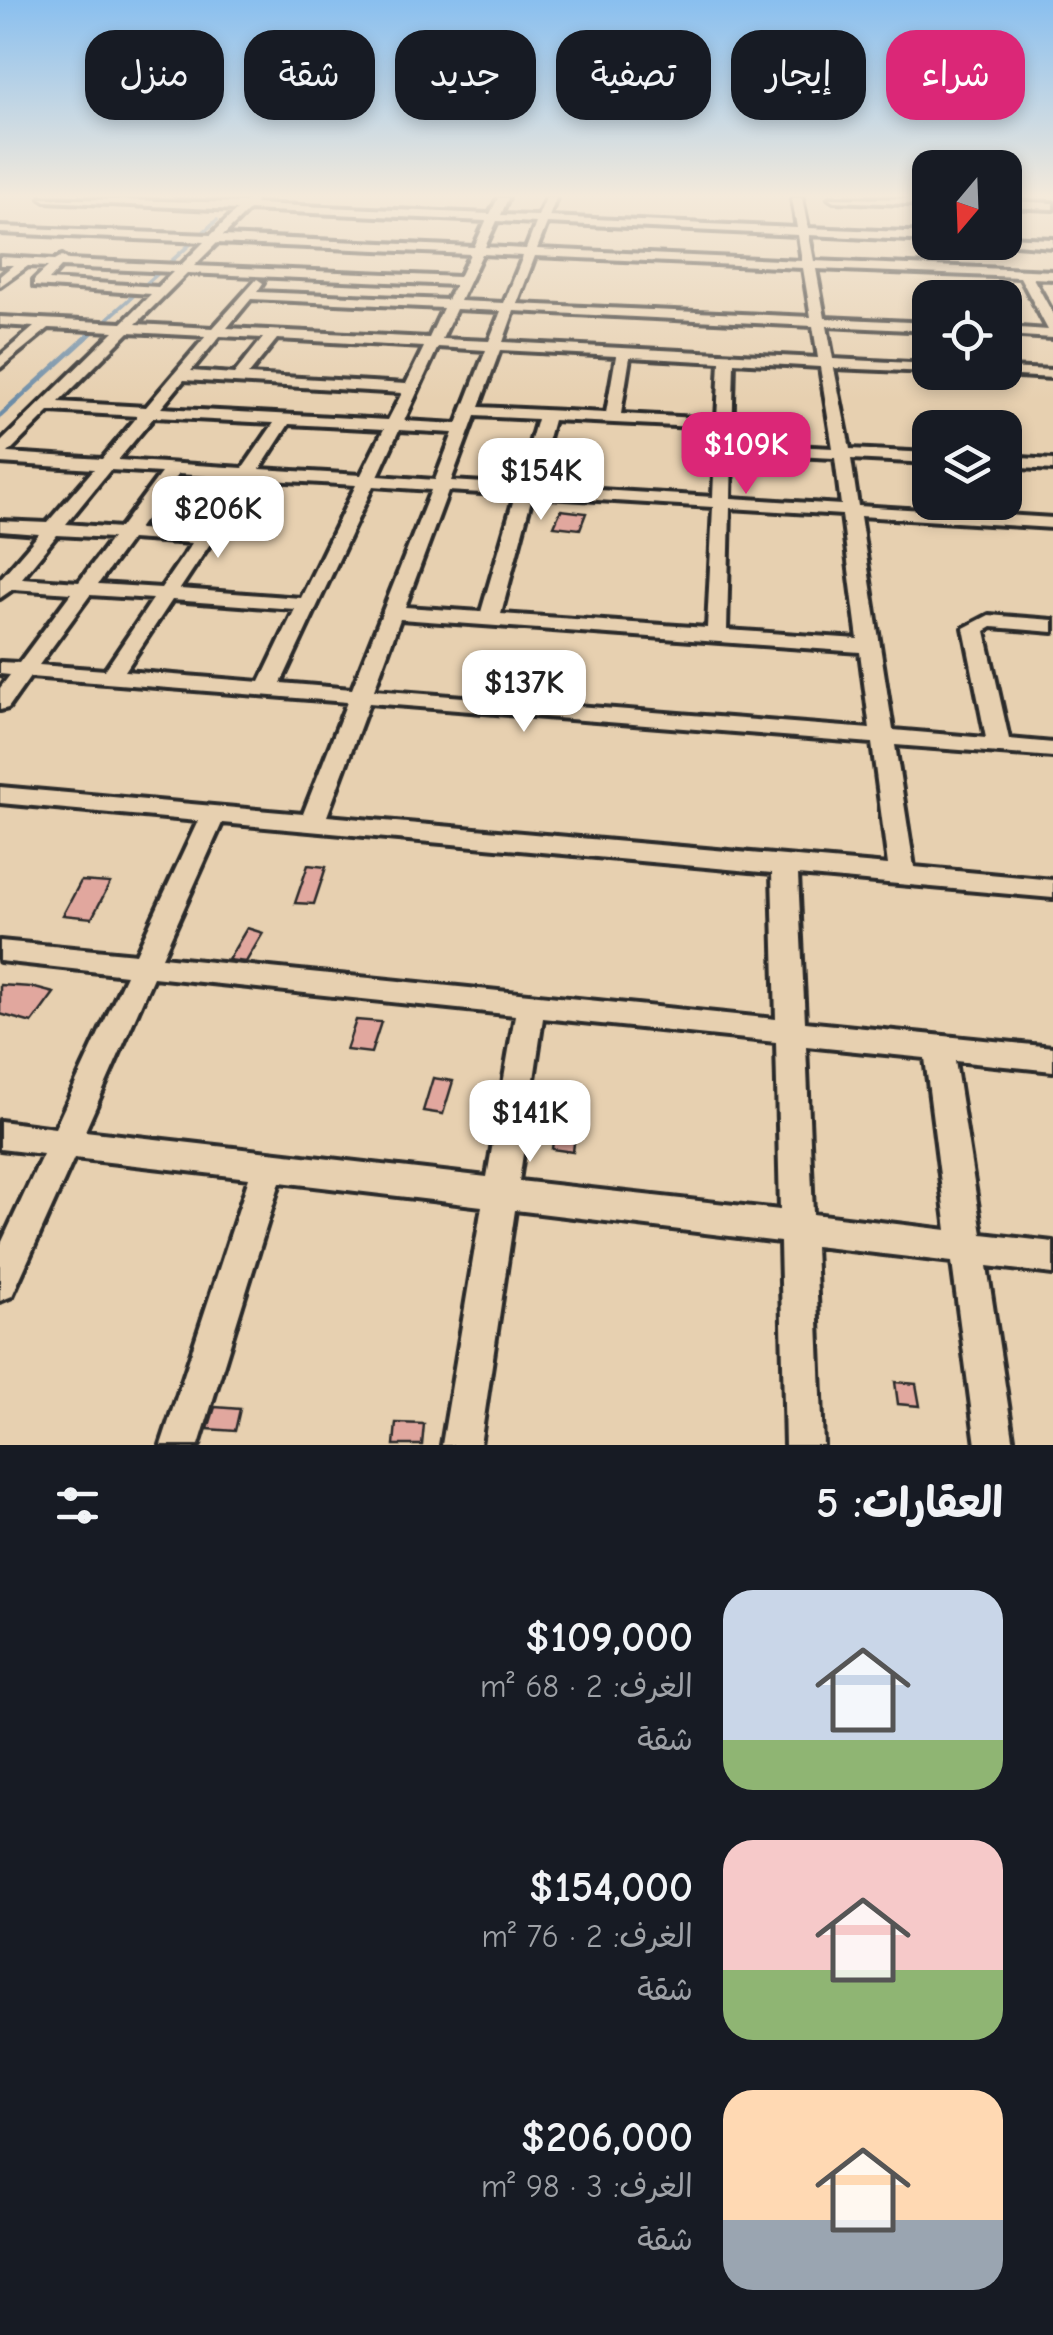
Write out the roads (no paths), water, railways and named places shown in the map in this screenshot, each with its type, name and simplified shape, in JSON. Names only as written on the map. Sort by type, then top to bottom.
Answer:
[{"type":"street","points":[[0,282],[22,265]]},
{"type":"street","points":[[56,265],[38,283],[161,291]]},
{"type":"street","points":[[122,265],[461,281]]},
{"type":"street","points":[[0,455],[187,265]]},
{"type":"street","points":[[4,588],[272,265]]},
{"type":"street","points":[[238,378],[273,335],[305,317],[343,265]]},
{"type":"street","points":[[374,277],[382,265]]},
{"type":"street","points":[[267,689],[469,265]]},
{"type":"street","points":[[312,823],[525,265]]},
{"type":"street","points":[[805,265],[842,452],[902,874]]},
{"type":"street","points":[[837,265],[1053,275]]},
{"type":"street","points":[[1022,331],[1053,330],[1025,274]]},
{"type":"street","points":[[248,295],[305,317],[432,343],[912,367]]},
{"type":"street","points":[[305,317],[449,306],[912,326]]},
{"type":"street","points":[[0,321],[273,335]]},
{"type":"street","points":[[0,364],[46,324]]},
{"type":"street","points":[[613,418],[624,353]]},
{"type":"street","points":[[718,635],[727,358]]},
{"type":"street","points":[[1022,373],[1053,374]]},
{"type":"street","points":[[180,375],[411,388]]},
{"type":"street","points":[[46,406],[394,426],[546,415],[725,424]]},
{"type":"street","points":[[489,619],[546,415]]},
{"type":"street","points":[[111,676],[286,419]]},
{"type":"street","points":[[724,448],[912,457]]},
{"type":"street","points":[[0,455],[106,465],[1053,523]]},
{"type":"street","points":[[1022,463],[1053,465]]},
{"type":"street","points":[[0,703],[172,469]]},
{"type":"street","points":[[0,526],[205,538]]},
{"type":"street","points":[[4,588],[82,589],[307,604]]},
{"type":"street","points":[[392,612],[869,646]]},
{"type":"street","points":[[999,745],[974,628],[989,621],[1053,626]]},
{"type":"street","points":[[0,668],[1053,750]]},
{"type":"street","points":[[0,795],[1053,889]]},
{"type":"street","points":[[0,1284],[214,814]]},
{"type":"street","points":[[785,864],[804,1445]]},
{"type":"street","points":[[0,951],[1053,1059]]},
{"type":"street","points":[[461,1445],[531,1005]]},
{"type":"street","points":[[938,1047],[995,1445]]},
{"type":"street","points":[[0,1135],[1053,1258]]},
{"type":"street","points":[[180,1445],[269,1166]]},
{"type":"waterway","points":[[84,340],[167,265]]},
{"type":"waterway","points":[[0,416],[87,337]]}]
